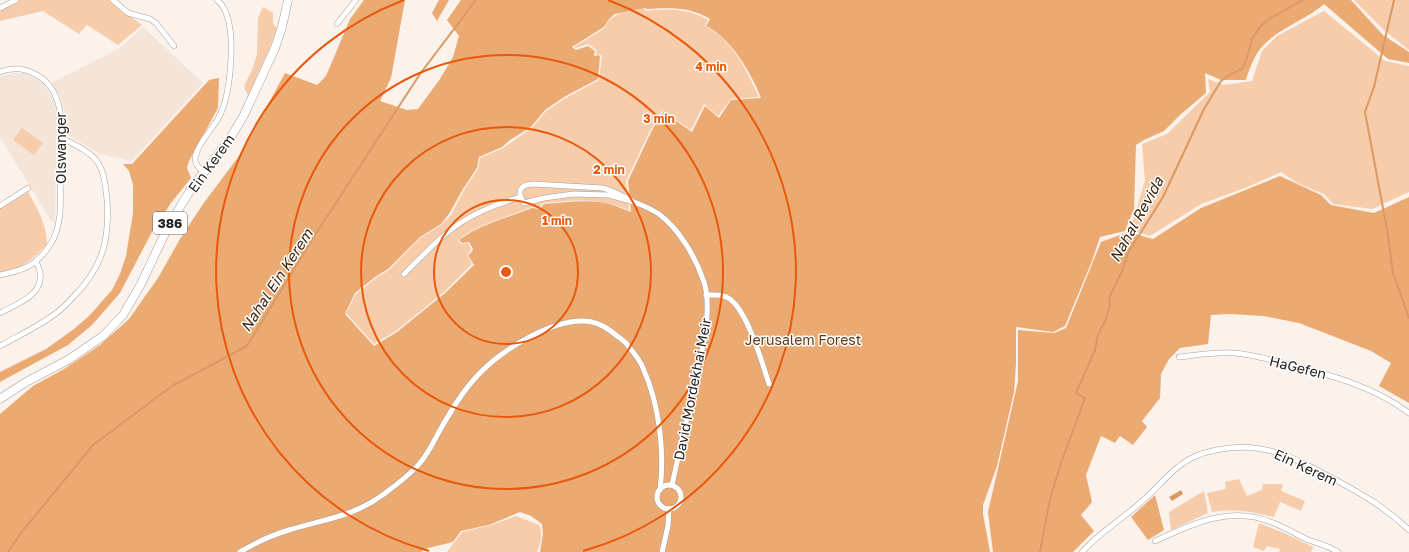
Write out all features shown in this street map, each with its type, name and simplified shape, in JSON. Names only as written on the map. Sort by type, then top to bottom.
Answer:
[{"type":"main road","name":"Ein Kerem","points":[[0,399],[26,382],[74,356],[103,336],[123,315],[141,284],[168,227],[203,172],[232,135],[255,92],[279,37],[288,0]]},
{"type":"street","points":[[0,8],[16,0]]},
{"type":"street","points":[[113,0],[128,13],[150,19],[156,23],[174,46]]},
{"type":"street","points":[[203,172],[196,162],[196,154],[223,108],[227,92],[231,60],[230,26],[224,7],[217,0]]},
{"type":"street","points":[[337,24],[356,0]]},
{"type":"street","name":"Olswanger","points":[[0,72],[6,69],[24,69],[41,77],[48,83],[57,97],[61,109],[59,218],[51,244],[36,261]]},
{"type":"street","points":[[0,346],[45,321],[61,309],[77,293],[93,273],[103,251],[108,218],[102,170],[97,160],[91,155],[80,147],[60,137]]},
{"type":"street","name":"David Mordekhai Meir","points":[[634,202],[609,194],[573,194],[544,198],[524,203],[521,197],[521,188],[524,185],[533,184],[603,188],[612,190],[658,214],[669,223],[681,238],[699,269],[705,284],[706,332],[672,485]]},
{"type":"street","points":[[0,206],[28,188]]},
{"type":"street","points":[[404,274],[438,241],[462,222],[494,205],[521,197]]},
{"type":"street","points":[[0,275],[27,268],[36,261],[40,273],[40,280],[35,292],[0,313]]},
{"type":"street","points":[[706,295],[720,294],[730,300],[742,314],[757,348],[769,384]]},
{"type":"street","points":[[240,552],[266,539],[290,530],[351,513],[383,495],[408,475],[421,462],[454,404],[479,374],[512,347],[534,334],[574,322],[592,322],[601,325],[628,344],[643,366],[653,396],[659,428],[661,455],[660,490],[657,497],[659,504],[665,509],[676,507],[681,501],[681,493],[679,489],[672,485],[666,486],[660,490]]},
{"type":"street","name":"HaGefen","points":[[1179,357],[1222,353],[1251,355],[1323,373],[1352,382],[1380,395],[1409,413]]},
{"type":"street","name":"Ein Kerem","points":[[1082,552],[1100,535],[1141,502],[1187,460],[1203,454],[1232,447],[1266,449],[1298,460],[1373,501],[1389,512],[1409,530]]},
{"type":"street","points":[[662,552],[668,526],[669,509]]},
{"type":"street","points":[[1155,541],[1201,521],[1218,517],[1242,515],[1271,522],[1308,540],[1324,544],[1338,552]]},
{"type":"shaded area","points":[[19,0],[109,0],[142,25],[118,45],[87,25],[79,34],[43,11],[0,21],[0,9]]},
{"type":"shaded area","points":[[1354,0],[1409,0],[1409,50],[1385,31]]},
{"type":"shaded area","points":[[263,7],[273,13],[273,24],[277,28],[269,50],[248,96],[244,86],[252,70],[257,54],[258,18]]},
{"type":"shaded area","points":[[645,9],[645,11],[685,11],[708,20],[705,26],[715,32],[731,47],[744,67],[759,97],[731,99],[718,116],[704,104],[691,130],[662,111],[651,129],[626,181],[629,210],[607,203],[587,200],[543,203],[539,208],[532,207],[484,225],[466,234],[458,240],[461,244],[468,243],[471,249],[467,255],[472,264],[443,293],[396,331],[374,344],[346,313],[356,294],[389,270],[420,238],[441,225],[451,215],[464,190],[478,169],[480,158],[503,148],[532,128],[546,111],[564,99],[599,80],[602,56],[600,54],[596,55],[597,50],[588,44],[576,48],[574,47],[605,28],[607,23],[616,15]]},
{"type":"shaded area","points":[[1324,11],[1385,61],[1409,66],[1409,192],[1372,209],[1333,204],[1324,194],[1297,183],[1281,172],[1245,188],[1201,204],[1150,236],[1130,230],[1145,181],[1142,144],[1167,134],[1210,92],[1208,79],[1224,85],[1252,81],[1262,51],[1277,36]]},
{"type":"shaded area","points":[[143,27],[203,83],[132,161],[100,154],[66,134],[64,108],[60,95],[51,83],[118,49]]},
{"type":"shaded area","points":[[14,73],[24,73],[43,84],[54,100],[57,110],[55,224],[50,219],[0,137],[0,77]]},
{"type":"shaded area","points":[[22,128],[43,143],[34,155],[13,140]]},
{"type":"shaded area","points":[[28,192],[43,223],[47,244],[26,263],[15,269],[0,273],[0,209]]},
{"type":"shaded area","points":[[1239,479],[1247,496],[1262,490],[1263,484],[1283,484],[1281,491],[1305,501],[1301,511],[1280,502],[1274,517],[1250,512],[1212,512],[1207,493],[1226,489],[1225,482]]},
{"type":"shaded area","points":[[1181,490],[1183,494],[1172,501],[1169,497]]},
{"type":"shaded area","points":[[1204,491],[1208,513],[1171,530],[1169,512]]},
{"type":"shaded area","points":[[516,516],[539,525],[541,538],[537,552],[447,552],[462,532],[492,525]]},
{"type":"shaded area","points":[[1259,523],[1313,547],[1311,552],[1279,552],[1280,549],[1267,546],[1264,551],[1253,547]]},
{"type":"green space","name":"Jerusalem Forest","points":[[364,0],[405,0],[391,78],[380,101],[407,110],[418,109],[440,79],[453,57],[459,36],[447,20],[461,0],[1351,0],[1383,35],[1409,52],[1409,63],[1388,59],[1324,4],[1267,42],[1256,56],[1250,67],[1246,80],[1221,80],[1205,73],[1206,93],[1181,114],[1164,131],[1136,145],[1134,209],[1125,231],[1100,237],[1092,261],[1065,326],[1053,332],[1016,327],[1014,392],[997,466],[983,505],[983,514],[990,552],[540,552],[543,534],[542,524],[531,516],[520,512],[489,525],[461,531],[453,542],[428,548],[421,552],[0,552],[0,414],[33,386],[64,369],[100,345],[129,319],[158,278],[180,239],[203,204],[242,152],[285,73],[317,85],[326,76],[350,19]],"holes":[[[671,8],[686,10],[710,19],[706,26],[715,31],[732,47],[752,78],[761,98],[731,100],[719,118],[705,106],[692,132],[663,112],[652,130],[628,181],[631,212],[613,205],[596,202],[544,204],[540,209],[532,208],[485,225],[467,234],[459,240],[462,243],[469,242],[473,249],[468,255],[474,265],[444,294],[397,332],[374,346],[345,314],[355,293],[388,269],[420,237],[441,224],[449,214],[477,168],[479,157],[502,147],[510,140],[531,127],[545,110],[564,97],[598,79],[599,55],[595,56],[595,51],[588,46],[576,50],[572,47],[604,27],[609,19],[615,14],[646,9]]]},
{"type":"green space","points":[[439,0],[449,0],[437,21],[432,13]]},
{"type":"green space","points":[[219,78],[218,108],[189,161],[187,168],[191,178],[171,203],[153,230],[120,293],[92,325],[68,345],[0,382],[0,372],[46,349],[74,329],[90,315],[112,290],[120,274],[126,256],[133,213],[133,185],[129,171],[123,164],[132,164],[209,80]]},
{"type":"green space","points":[[1280,176],[1321,195],[1331,205],[1374,213],[1409,197],[1409,403],[1379,386],[1391,363],[1371,351],[1299,323],[1263,316],[1229,314],[1211,315],[1208,344],[1180,348],[1169,359],[1161,374],[1160,398],[1142,421],[1147,427],[1133,445],[1120,436],[1115,443],[1101,436],[1086,475],[1092,502],[1081,515],[1094,531],[1073,552],[993,552],[988,512],[1018,381],[1018,330],[1054,333],[1066,328],[1101,242],[1128,232],[1153,239],[1201,208]]},
{"type":"green space","points":[[1155,495],[1164,530],[1148,540],[1131,517]]},
{"type":"waterway","name":"Nahal Ein Kerem","points":[[8,552],[21,533],[93,445],[172,386],[247,346],[313,238],[420,74],[476,0]]},
{"type":"waterway","name":"Nahal Revida","points":[[1040,552],[1050,499],[1060,466],[1085,398],[1076,393],[1095,350],[1098,335],[1106,319],[1110,304],[1109,298],[1122,271],[1128,253],[1163,197],[1204,109],[1221,81],[1229,75],[1242,69],[1246,61],[1252,39],[1267,20],[1303,0]]},
{"type":"waterway","points":[[1394,0],[1374,87],[1365,112],[1388,235],[1393,273],[1409,318]]}]
